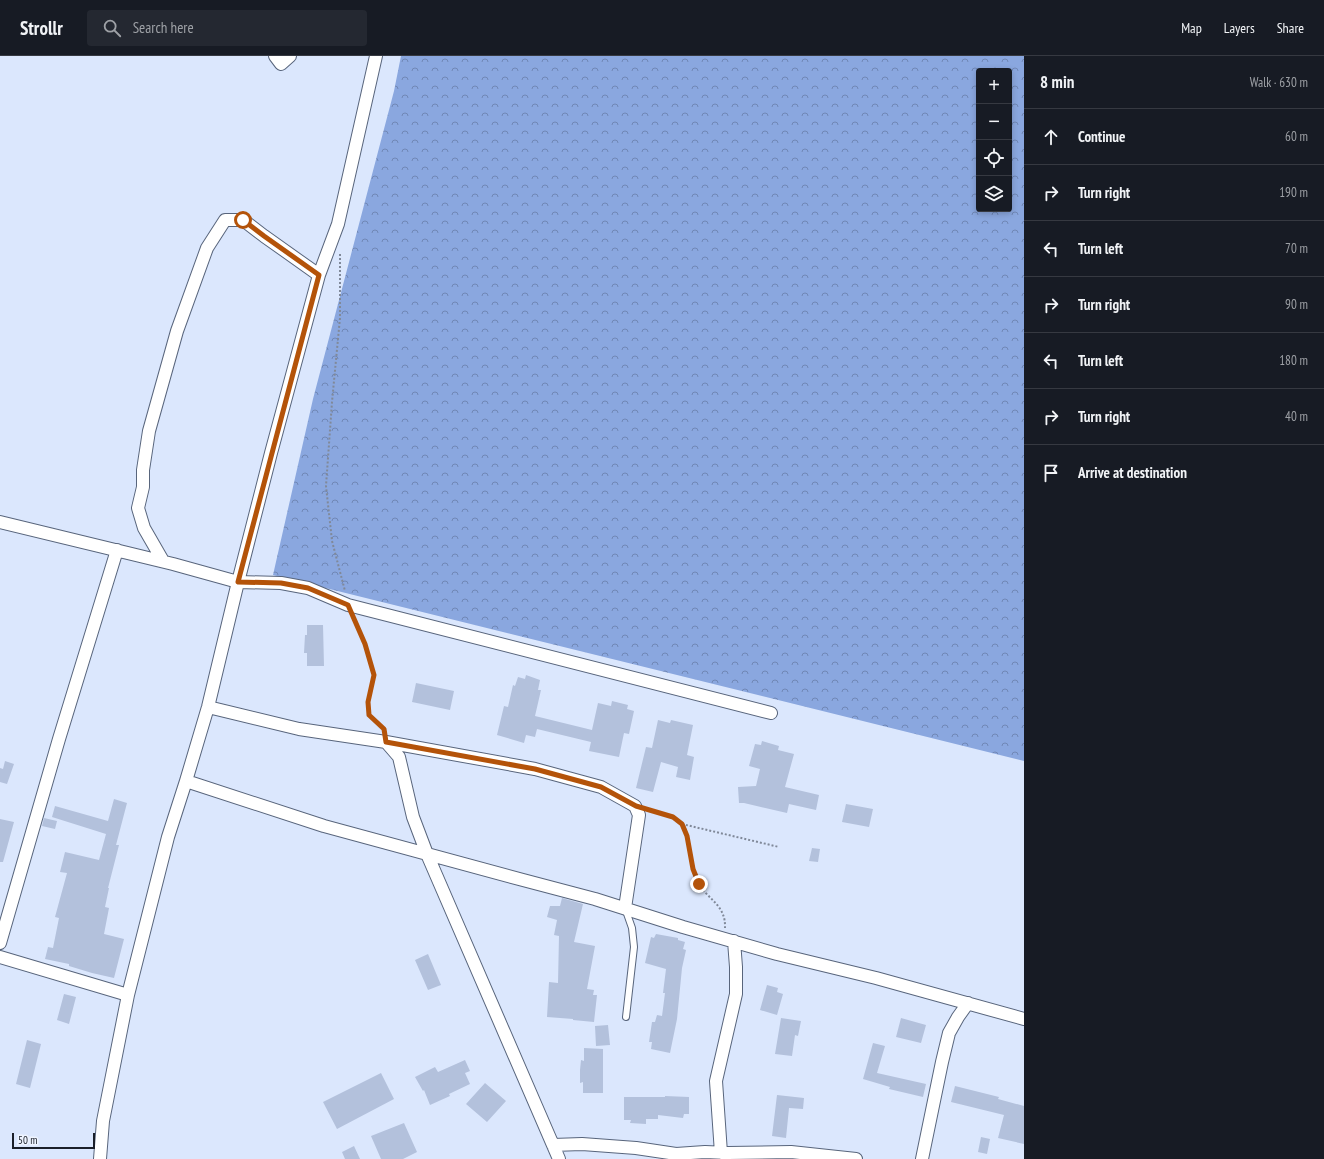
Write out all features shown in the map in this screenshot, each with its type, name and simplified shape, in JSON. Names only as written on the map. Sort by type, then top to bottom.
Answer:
[{"type":"street","points":[[275,56],[281,64],[290,56]]},
{"type":"street","points":[[100,1159],[103,1121],[128,995],[168,837],[208,707],[238,582],[319,275],[338,224],[376,56]]},
{"type":"street","points":[[163,561],[144,528],[138,508],[143,487],[143,470],[149,431],[177,331],[207,248],[225,220],[243,220],[319,275]]},
{"type":"street","points":[[0,522],[163,561],[238,582],[281,583],[308,588],[348,605],[770,713]]},
{"type":"street","points":[[0,943],[59,739],[117,550]]},
{"type":"street","points":[[208,707],[299,729],[386,742],[535,769],[601,787],[636,806],[639,815],[625,908]]},
{"type":"street","points":[[386,742],[399,757],[413,817],[427,854],[559,1159]]},
{"type":"street","points":[[186,781],[324,826],[595,899],[778,954],[876,978],[1024,1019]]},
{"type":"street","points":[[721,1153],[716,1081],[736,994],[736,967],[728,940]]},
{"type":"street","points":[[0,957],[128,995]]},
{"type":"street","points":[[922,1159],[949,1033],[968,1003]]},
{"type":"street","points":[[553,1145],[590,1144],[636,1148],[676,1154],[705,1152],[856,1159]]},
{"type":"lane","points":[[625,908],[632,928],[634,947],[626,1017]]},
{"type":"path","points":[[340,254],[340,318],[326,486],[332,541],[348,605],[365,644],[374,675],[368,702],[369,715],[384,729],[386,742]]},
{"type":"path","points":[[636,806],[673,817],[682,824],[779,847]]},
{"type":"path","points":[[682,824],[687,836],[693,869],[699,884],[720,908],[725,918],[725,928],[728,940]]},
{"type":"green space","points":[[401,56],[1024,56],[1024,761],[273,575],[313,399],[394,91]]},
{"type":"building","points":[[307,625],[323,625],[324,666],[307,666],[307,653],[304,653]]},
{"type":"building","points":[[526,675],[540,680],[538,690],[541,690],[535,716],[592,730],[598,703],[611,706],[612,701],[628,705],[627,709],[634,711],[629,734],[624,733],[619,757],[589,751],[591,742],[537,729],[535,737],[526,735],[524,743],[497,735],[504,706],[508,707],[513,685],[515,686],[518,677],[525,679]]},
{"type":"building","points":[[416,683],[454,691],[450,710],[412,702]]},
{"type":"building","points":[[658,720],[670,723],[671,720],[693,725],[687,755],[694,757],[690,780],[676,777],[678,767],[661,762],[653,792],[636,788],[646,747],[652,748]]},
{"type":"building","points":[[762,741],[779,746],[778,750],[794,754],[785,787],[819,795],[816,810],[789,804],[787,813],[739,803],[738,787],[756,786],[760,769],[749,766],[755,744],[761,745]]},
{"type":"building","points":[[5,761],[14,764],[7,784],[0,782],[0,768],[3,769]]},
{"type":"building","points":[[114,799],[127,803],[116,845],[119,845],[108,888],[105,907],[109,908],[104,934],[124,939],[114,978],[69,966],[69,964],[45,959],[48,947],[53,948],[59,918],[55,917],[67,873],[60,872],[65,852],[99,860],[106,834],[52,817],[55,806],[108,821]]},
{"type":"building","points":[[846,804],[873,809],[869,827],[842,822]]},
{"type":"building","points":[[44,818],[57,821],[55,829],[42,826]]},
{"type":"building","points":[[0,819],[14,822],[3,862],[0,862]]},
{"type":"building","points":[[812,848],[820,849],[818,862],[809,861]]},
{"type":"building","points":[[562,898],[583,904],[574,942],[595,946],[587,989],[594,990],[593,995],[597,995],[594,1022],[547,1017],[549,982],[558,983],[559,936],[554,935],[557,920],[547,917],[550,906],[560,906]]},
{"type":"building","points":[[656,934],[678,938],[678,940],[685,942],[683,949],[686,950],[682,968],[677,1019],[670,1053],[651,1049],[652,1042],[649,1042],[652,1022],[655,1022],[657,1015],[662,1016],[665,993],[663,993],[666,969],[645,963],[651,937],[654,938]]},
{"type":"building","points":[[428,954],[441,985],[428,990],[415,960]]},
{"type":"building","points":[[767,985],[778,988],[777,992],[783,994],[777,1015],[760,1010]]},
{"type":"building","points":[[64,994],[76,997],[69,1024],[57,1020]]},
{"type":"building","points":[[781,1018],[801,1021],[798,1036],[795,1035],[792,1056],[775,1054]]},
{"type":"building","points":[[901,1018],[926,1025],[921,1043],[896,1037]]},
{"type":"building","points":[[608,1025],[610,1045],[596,1046],[595,1026]]},
{"type":"building","points":[[27,1040],[41,1044],[30,1088],[16,1084]]},
{"type":"building","points":[[873,1043],[885,1046],[877,1073],[926,1084],[923,1097],[889,1089],[890,1087],[863,1079]]},
{"type":"building","points":[[584,1048],[603,1049],[603,1093],[583,1093],[583,1082],[580,1083],[580,1070],[581,1060],[584,1061]]},
{"type":"building","points":[[465,1060],[470,1071],[465,1073],[470,1084],[449,1094],[450,1096],[430,1105],[424,1090],[423,1091],[415,1077],[435,1067],[438,1072]]},
{"type":"building","points":[[381,1073],[394,1099],[337,1129],[323,1102]]},
{"type":"building","points":[[485,1083],[506,1101],[487,1122],[466,1104]]},
{"type":"building","points":[[955,1086],[999,1097],[998,1099],[1024,1106],[1024,1144],[998,1138],[1004,1115],[951,1102]]},
{"type":"building","points":[[777,1095],[804,1098],[803,1109],[789,1108],[786,1138],[772,1136]]},
{"type":"building","points":[[624,1097],[689,1097],[689,1114],[684,1114],[683,1118],[658,1115],[658,1119],[646,1119],[646,1124],[630,1123],[631,1120],[624,1120]]},
{"type":"building","points":[[404,1123],[417,1152],[403,1159],[381,1159],[371,1136]]},
{"type":"building","points":[[981,1137],[990,1139],[987,1154],[978,1152]]},
{"type":"building","points":[[354,1146],[360,1159],[345,1159],[342,1152]]},
{"type":"route","points":[[243,220],[319,275],[238,582],[281,583],[308,588],[348,605],[365,644],[374,675],[368,702],[369,715],[384,729],[386,742],[535,769],[601,787],[636,806],[673,817],[682,824],[687,836],[693,869],[699,884]]}]
